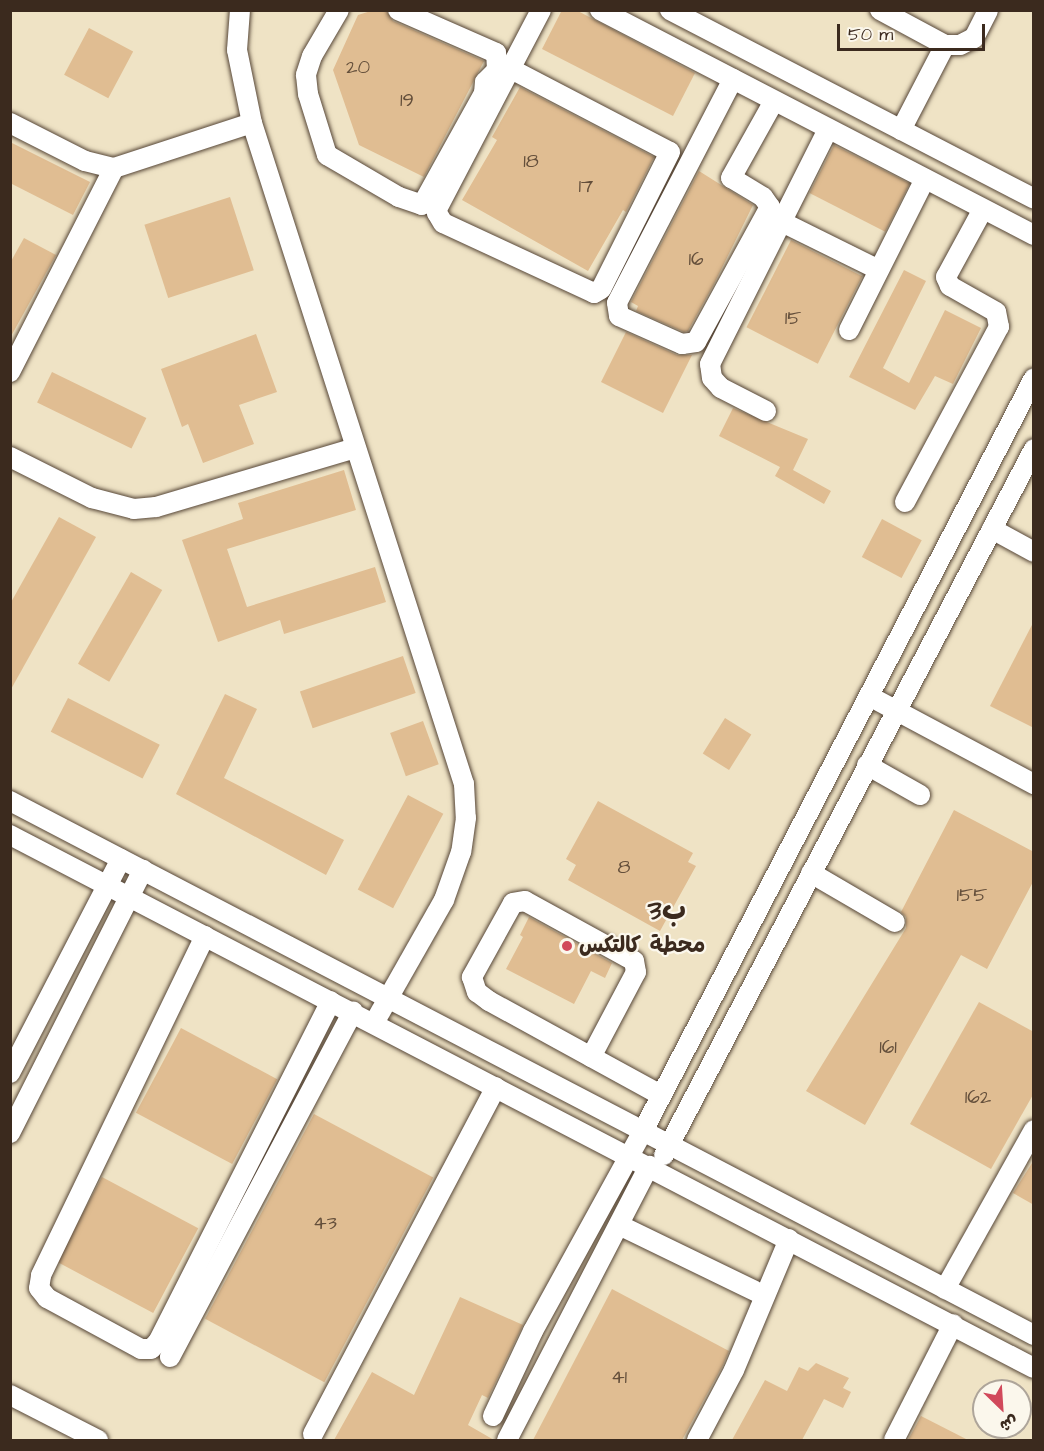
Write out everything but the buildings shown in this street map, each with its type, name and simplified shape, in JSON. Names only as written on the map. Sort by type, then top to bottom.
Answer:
[{"type":"street","points":[[240,10],[237,50],[252,123],[464,784],[466,818],[461,852],[444,900],[374,1023]]},
{"type":"street","points":[[339,10],[312,56],[306,75],[308,94],[327,155],[399,197],[422,205],[484,93],[485,81],[497,70],[496,53],[398,10]]},
{"type":"street","points":[[511,69],[670,152],[601,289],[594,293],[453,228],[438,217],[437,210],[541,10]]},
{"type":"street","points":[[600,10],[1034,235]]},
{"type":"street","points":[[670,10],[1034,199]]},
{"type":"street","points":[[880,10],[945,45],[960,45],[974,38],[988,10]]},
{"type":"street","points":[[901,130],[945,45]]},
{"type":"street","points":[[733,80],[617,303],[619,316],[681,344],[696,342],[770,207],[763,197],[731,178],[774,101]]},
{"type":"street","points":[[10,123],[85,161],[114,168],[252,123]]},
{"type":"street","points":[[766,411],[721,388],[712,378],[710,364],[828,129]]},
{"type":"street","points":[[10,372],[114,168]]},
{"type":"street","points":[[849,330],[925,179]]},
{"type":"street","points":[[904,502],[999,327],[996,312],[950,286],[946,277],[983,209]]},
{"type":"street","points":[[782,222],[879,270]]},
{"type":"street","points":[[494,1416],[534,1332],[643,1131],[1034,378]]},
{"type":"street","points":[[10,457],[92,498],[134,508],[156,507],[355,448]]},
{"type":"street","points":[[507,1440],[619,1225],[652,1168],[669,1145],[895,710],[1034,449]]},
{"type":"street","points":[[992,529],[1034,552]]},
{"type":"street","points":[[868,696],[1034,784]]},
{"type":"street","points":[[867,765],[920,795]]},
{"type":"street","points":[[10,801],[1034,1335]]},
{"type":"street","points":[[10,835],[1034,1368]]},
{"type":"street","points":[[10,1072],[122,859]]},
{"type":"street","points":[[10,1132],[143,870]]},
{"type":"street","points":[[811,873],[896,922]]},
{"type":"street","points":[[591,1057],[636,972],[634,961],[525,901],[513,903],[472,977],[473,985],[489,1001],[591,1057],[661,1095]]},
{"type":"street","points":[[205,936],[41,1276],[39,1288],[47,1298],[141,1349],[151,1349],[158,1342],[331,1001]]},
{"type":"street","points":[[170,1357],[353,1012]]},
{"type":"street","points":[[313,1434],[496,1087]]},
{"type":"street","points":[[945,1289],[1034,1130]]},
{"type":"street","points":[[619,1225],[765,1296]]},
{"type":"street","points":[[698,1440],[734,1370],[789,1239]]},
{"type":"street","points":[[894,1440],[953,1324]]},
{"type":"street","points":[[10,1395],[98,1440]]},
{"type":"place","name":"محطة كالتكس","points":[[567,946]]},
{"type":"district","name":"ب3","points":[[667,911]]}]
